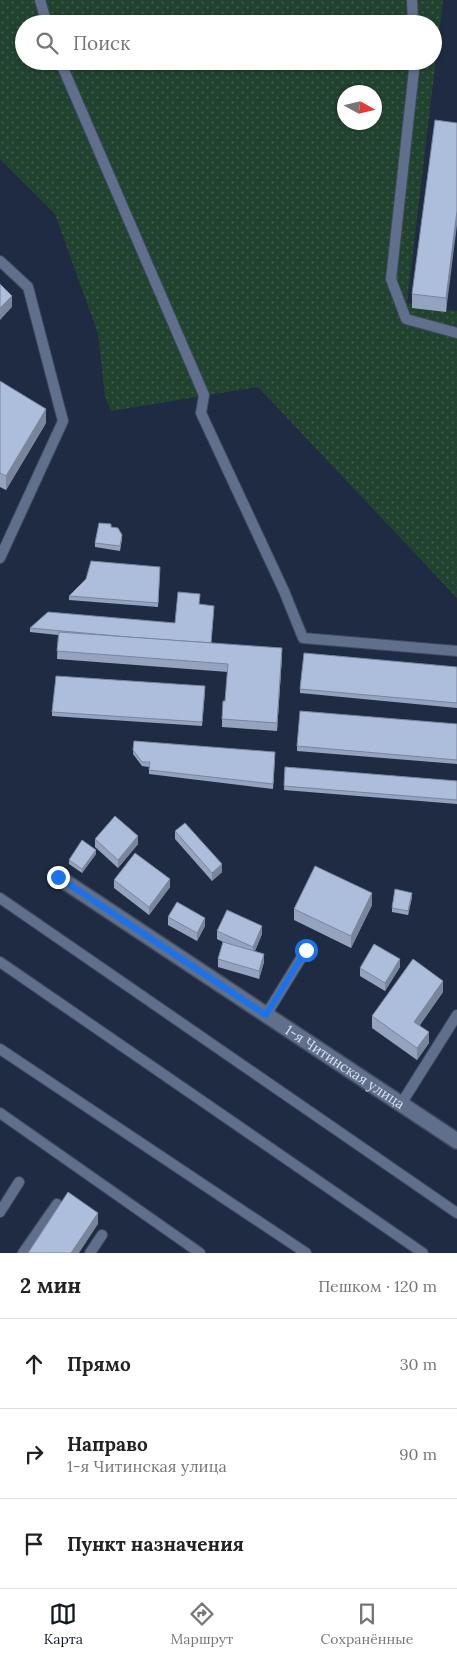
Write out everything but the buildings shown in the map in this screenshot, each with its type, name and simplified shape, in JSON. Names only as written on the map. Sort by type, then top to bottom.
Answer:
[{"type":"street","name":"1-я Читинская улица","points":[[58,877],[457,1141]]},
{"type":"lane","points":[[40,0],[45,15]]},
{"type":"lane","points":[[412,0],[413,15]]},
{"type":"lane","points":[[64,70],[204,395],[201,413],[284,591],[303,638],[457,651]]},
{"type":"lane","points":[[414,70],[391,279],[406,319],[457,333]]},
{"type":"lane","points":[[0,261],[28,287],[63,421],[0,558]]},
{"type":"lane","points":[[0,898],[457,1213]]},
{"type":"lane","points":[[266,1015],[306,950]]},
{"type":"lane","points":[[0,962],[423,1253]]},
{"type":"lane","points":[[402,1104],[457,1015]]},
{"type":"lane","points":[[0,1049],[306,1253]]},
{"type":"lane","points":[[0,1113],[200,1253]]},
{"type":"lane","points":[[0,1212],[20,1182]]},
{"type":"lane","points":[[23,1253],[57,1204]]},
{"type":"lane","points":[[90,1253],[102,1234]]},
{"type":"green space","points":[[0,0],[443,0],[441,15],[15,15],[15,70],[435,70],[407,303],[457,311],[457,598],[258,387],[111,411],[105,397],[98,334],[55,214],[0,159]]},
{"type":"route","points":[[58,877],[266,1015],[306,950]]}]
